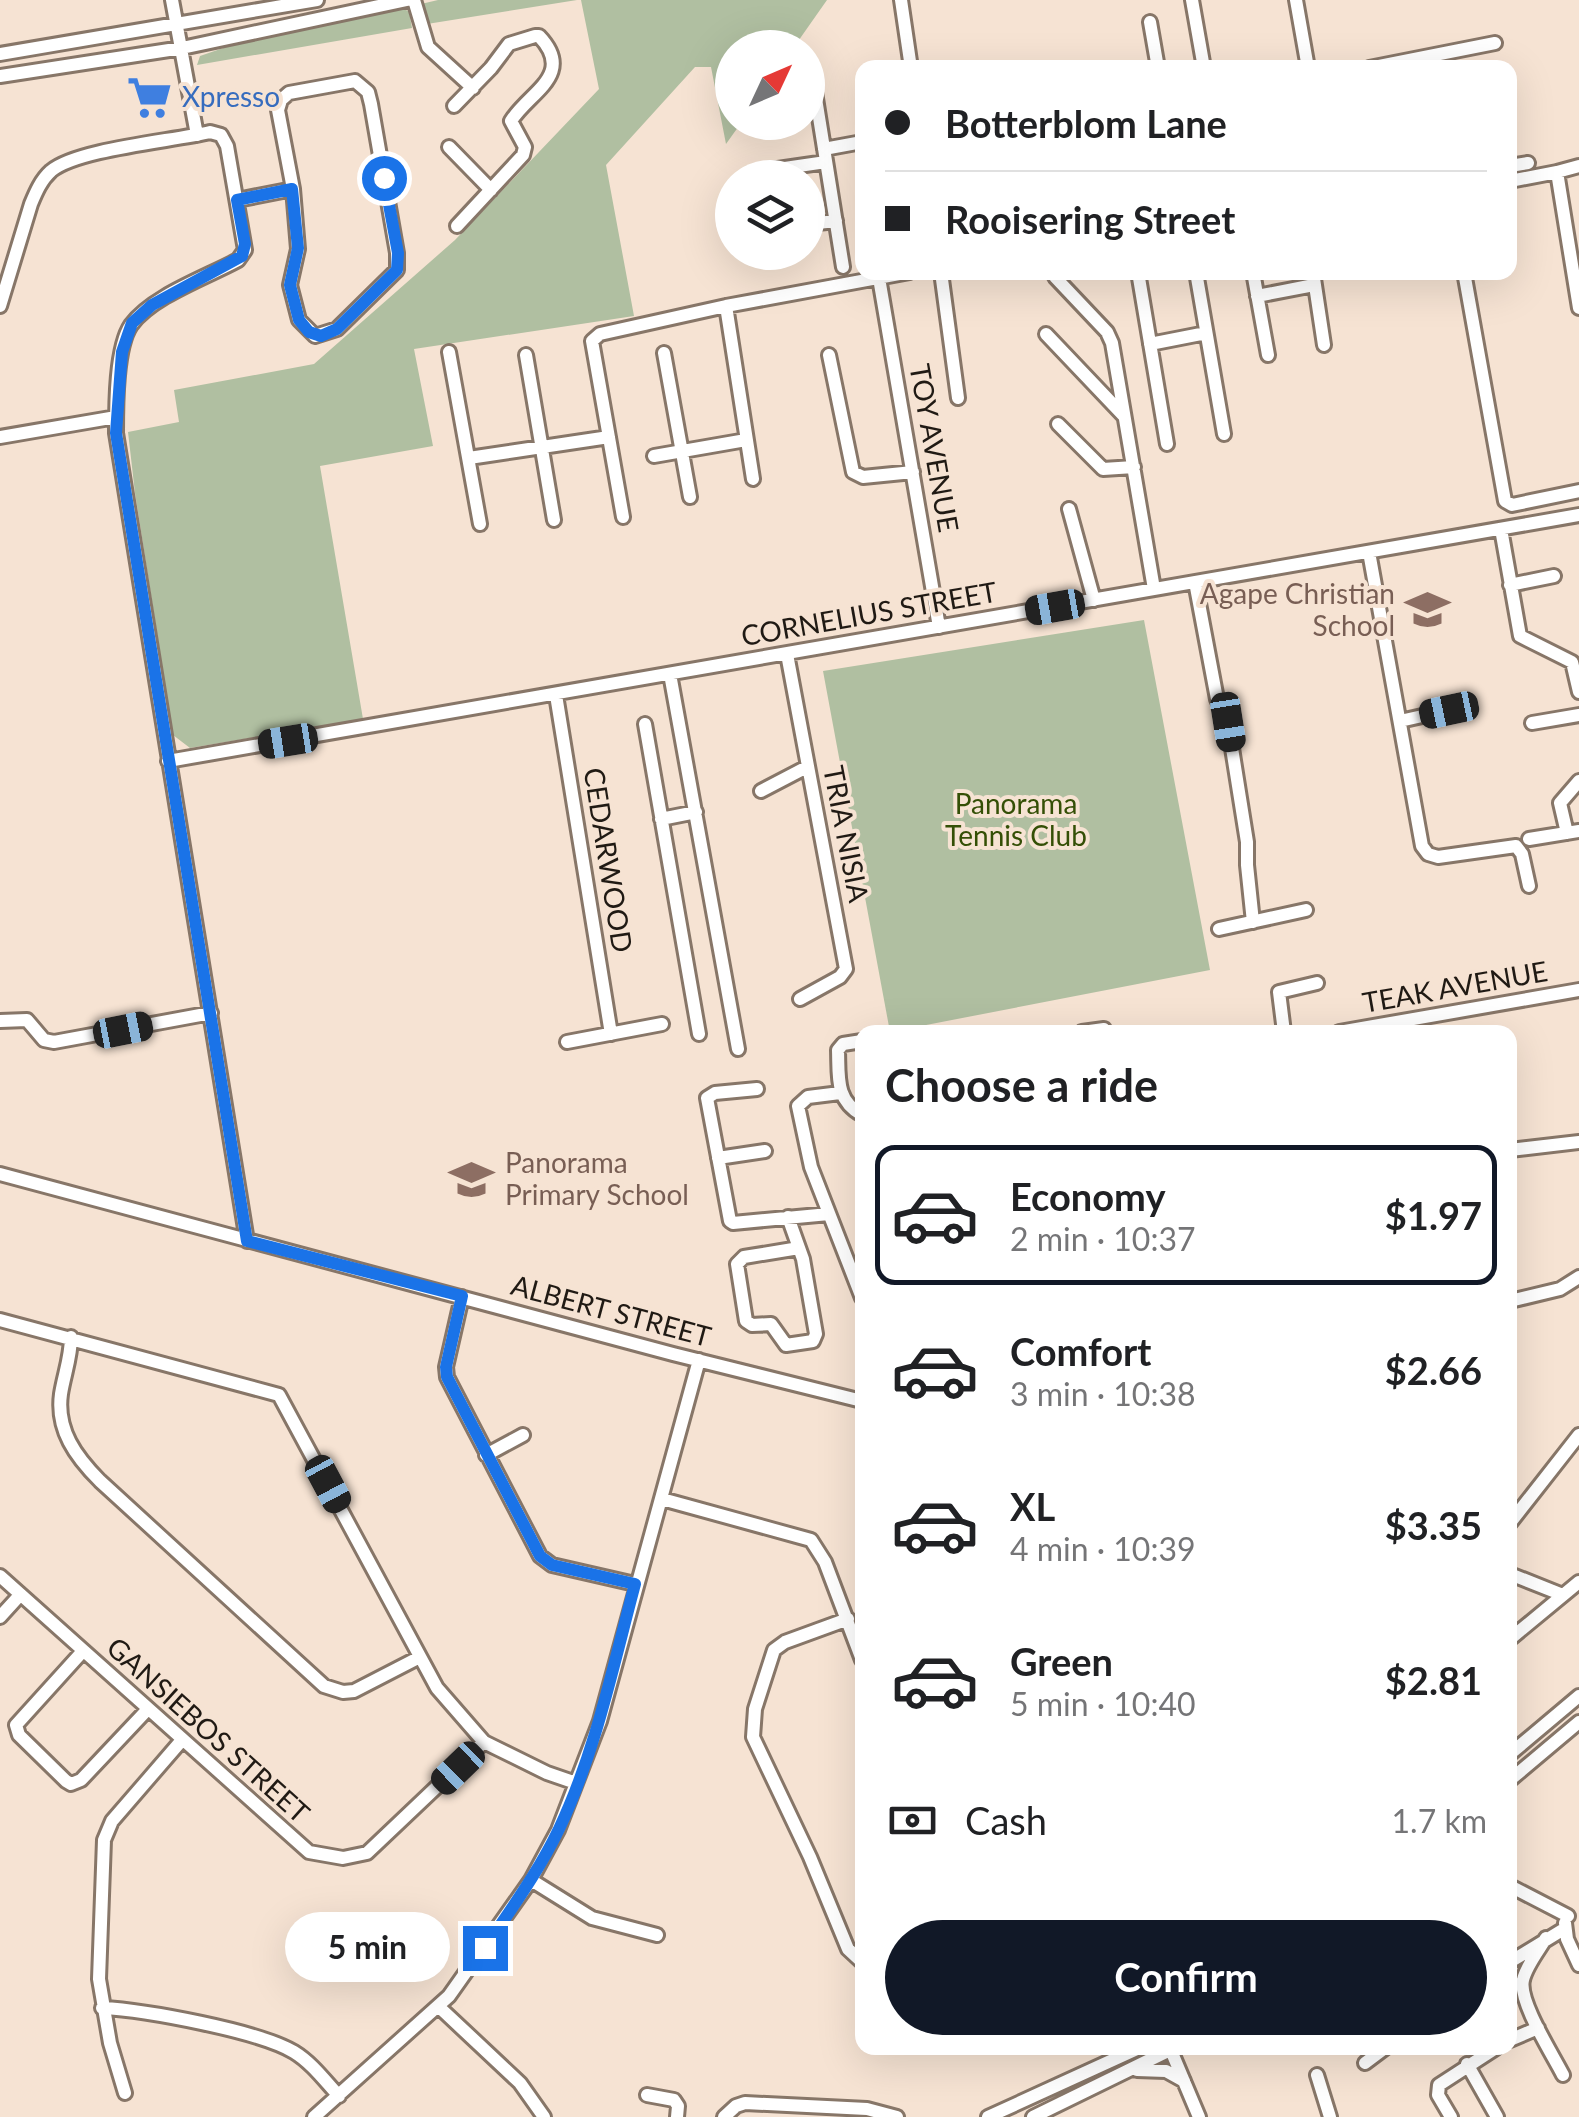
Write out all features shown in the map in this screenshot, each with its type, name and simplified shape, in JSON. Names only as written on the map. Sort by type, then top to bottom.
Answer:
[{"type":"street","points":[[172,0],[197,135]]},
{"type":"street","points":[[0,54],[317,0]]},
{"type":"street","points":[[0,76],[182,48],[406,0]]},
{"type":"street","points":[[414,0],[428,47],[473,88]]},
{"type":"street","points":[[900,0],[910,60]]},
{"type":"street","points":[[1192,0],[1203,60]]},
{"type":"street","points":[[1296,0],[1307,60]]},
{"type":"street","points":[[1150,22],[1157,60]]},
{"type":"street","points":[[454,106],[508,44],[539,36],[548,47],[551,77],[512,121],[525,148],[523,155],[457,226]]},
{"type":"street","points":[[1410,60],[1496,43]]},
{"type":"street","points":[[356,81],[372,104],[398,264],[395,274],[327,335],[315,336],[304,327],[290,285],[298,248],[292,189],[279,122],[281,100],[297,90],[356,81]]},
{"type":"street","points":[[0,306],[31,204],[52,170],[71,161],[216,132],[226,146],[245,244],[242,256],[152,305],[132,323],[122,352],[116,417],[120,463],[247,1241]]},
{"type":"street","points":[[822,140],[843,267]]},
{"type":"street","points":[[810,160],[855,145]]},
{"type":"street","points":[[449,147],[491,190]]},
{"type":"street","points":[[1517,165],[1528,163]]},
{"type":"street","points":[[1517,180],[1579,166]]},
{"type":"street","points":[[1557,172],[1578,298]]},
{"type":"street","points":[[237,200],[292,189]]},
{"type":"street","points":[[825,222],[836,221]]},
{"type":"street","points":[[623,517],[592,341],[600,334],[726,306],[868,280]]},
{"type":"street","name":"TOY AVENUE","points":[[879,280],[940,627]]},
{"type":"street","points":[[942,280],[958,398]]},
{"type":"street","points":[[1059,280],[1110,337],[1154,589]]},
{"type":"street","points":[[1139,280],[1168,444]]},
{"type":"street","points":[[1197,280],[1224,434]]},
{"type":"street","points":[[1254,280],[1268,356]]},
{"type":"street","points":[[1257,296],[1311,280]]},
{"type":"street","points":[[1314,280],[1324,345]]},
{"type":"street","points":[[1465,280],[1505,501],[1512,505],[1579,491]]},
{"type":"street","points":[[726,306],[753,479]]},
{"type":"street","points":[[1150,344],[1206,333]]},
{"type":"street","points":[[1046,334],[1123,415]]},
{"type":"street","points":[[450,352],[480,524]]},
{"type":"street","points":[[664,352],[690,497]]},
{"type":"street","points":[[526,355],[554,520]]},
{"type":"street","points":[[829,355],[853,472],[863,477],[914,472]]},
{"type":"street","points":[[0,437],[116,417]]},
{"type":"street","points":[[1058,424],[1103,469],[1134,467]]},
{"type":"street","points":[[469,458],[609,438]]},
{"type":"street","points":[[654,456],[746,440]]},
{"type":"street","points":[[1069,509],[1094,600]]},
{"type":"street","name":"CORNELIUS STREET","points":[[168,762],[1579,515]]},
{"type":"street","points":[[1501,529],[1520,636],[1568,658],[1576,666],[1579,692]]},
{"type":"street","points":[[1369,552],[1422,846],[1428,854],[1438,857],[1516,846],[1522,854],[1529,886]]},
{"type":"street","points":[[1510,585],[1554,576]]},
{"type":"street","points":[[1196,582],[1217,699],[1228,722],[1248,842],[1253,922]]},
{"type":"street","name":"TRIA NISIA","points":[[787,654],[846,969],[840,977],[800,999]]},
{"type":"street","points":[[670,674],[738,1049]]},
{"type":"street","name":"CEDARWOOD","points":[[556,694],[611,1034]]},
{"type":"street","points":[[1400,721],[1449,710]]},
{"type":"street","points":[[1532,723],[1579,715]]},
{"type":"street","points":[[644,724],[699,1034]]},
{"type":"street","points":[[760,792],[807,768]]},
{"type":"street","points":[[1528,839],[1573,832],[1560,803],[1579,781]]},
{"type":"street","points":[[661,819],[696,812]]},
{"type":"street","points":[[1219,930],[1306,910]]},
{"type":"street","points":[[1283,1025],[1279,992],[1317,983]]},
{"type":"street","name":"TEAK AVENUE","points":[[1380,1025],[1579,990]]},
{"type":"street","points":[[0,1021],[27,1020],[44,1040],[54,1042],[211,1013]]},
{"type":"street","points":[[567,1042],[662,1024]]},
{"type":"street","points":[[855,1041],[843,1044],[838,1050],[840,1093],[855,1110]]},
{"type":"street","points":[[757,1089],[715,1093],[707,1098],[731,1222],[829,1214]]},
{"type":"street","points":[[840,1093],[808,1097],[798,1106],[808,1157],[855,1280]]},
{"type":"street","points":[[1517,1149],[1579,1142]]},
{"type":"street","points":[[718,1158],[765,1151]]},
{"type":"street","name":"ALBERT STREET","points":[[0,1174],[855,1399]]},
{"type":"street","points":[[788,1217],[799,1248],[816,1334],[812,1341],[786,1346],[772,1324],[752,1325],[746,1321],[736,1264],[744,1257],[799,1248]]},
{"type":"street","points":[[1517,1298],[1560,1289],[1579,1277]]},
{"type":"street","points":[[462,1296],[446,1372],[543,1560],[635,1584]]},
{"type":"street","points":[[0,1320],[278,1395],[437,1688],[484,1742],[547,1774],[576,1783]]},
{"type":"street","points":[[71,1338],[60,1398],[66,1433],[79,1461],[114,1494],[324,1686],[354,1691],[418,1658]]},
{"type":"street","points":[[314,2117],[438,2006],[464,1976],[531,1880],[558,1830],[600,1721],[699,1360]]},
{"type":"street","points":[[486,1455],[523,1435]]},
{"type":"street","points":[[1517,1514],[1579,1435]]},
{"type":"street","points":[[662,1499],[811,1540],[820,1550],[855,1640]]},
{"type":"street","name":"GANSIEBOS STREET","points":[[0,1576],[300,1847],[321,1855],[343,1858],[367,1853],[380,1844],[484,1742]]},
{"type":"street","points":[[1517,1577],[1563,1595]]},
{"type":"street","points":[[1517,1633],[1579,1582]]},
{"type":"street","points":[[0,1617],[20,1595]]},
{"type":"street","points":[[848,1619],[774,1650],[752,1732],[848,1949],[855,1956]]},
{"type":"street","points":[[83,1651],[16,1725],[19,1735],[66,1781],[77,1784],[148,1709]]},
{"type":"street","points":[[1517,1748],[1579,1696]]},
{"type":"street","points":[[1517,1774],[1579,1722]]},
{"type":"street","points":[[125,2093],[102,2008],[99,1952],[104,1840],[112,1821],[182,1740]]},
{"type":"street","points":[[531,1880],[592,1918],[657,1935]]},
{"type":"street","points":[[1517,1890],[1566,1922],[1579,1965]]},
{"type":"street","points":[[1517,1957],[1566,1922],[1579,1905]]},
{"type":"street","points":[[1546,1938],[1522,1984],[1538,2028],[1563,2075]]},
{"type":"street","points":[[438,2006],[520,2083],[544,2117]]},
{"type":"street","points":[[102,2008],[130,2009],[280,2045],[308,2062],[339,2096]]},
{"type":"street","points":[[1517,2037],[1538,2028]]},
{"type":"street","points":[[988,2117],[1124,2055]]},
{"type":"street","points":[[1033,2117],[1158,2055]]},
{"type":"street","points":[[1175,2055],[1199,2117]]},
{"type":"street","points":[[1364,2063],[1375,2055]]},
{"type":"street","points":[[1451,2117],[1438,2090],[1443,2081],[1484,2055]]},
{"type":"street","points":[[1468,2064],[1497,2117]]},
{"type":"street","points":[[1125,2072],[1162,2070],[1186,2082]]},
{"type":"street","points":[[1317,2075],[1330,2117]]},
{"type":"street","points":[[648,2095],[677,2102],[677,2117]]},
{"type":"street","points":[[724,2117],[746,2102],[867,2109],[897,2117]]},
{"type":"green space","points":[[438,0],[577,0],[427,24],[421,4]]},
{"type":"green space","points":[[581,0],[827,0],[806,30],[715,30],[715,88],[711,67],[695,67],[606,165],[634,316],[414,349],[433,446],[320,466],[363,719],[190,748],[173,735],[128,432],[179,422],[174,390],[314,364],[455,240],[599,89]]},
{"type":"green space","points":[[395,7],[409,11],[412,28],[197,65],[200,56],[232,45]]},
{"type":"green space","name":"Panorama Tennis Club","points":[[1144,620],[1210,970],[926,1025],[889,1025],[823,671]]},
{"type":"place","name":"Xpresso","points":[[149,97]]},
{"type":"place","name":"Agape Christian School","points":[[1428,610]]},
{"type":"place","name":"Panorama Primary School","points":[[472,1179]]},
{"type":"route","points":[[384,178],[398,253],[397,270],[337,329],[321,336],[309,332],[299,320],[290,285],[298,248],[292,189],[237,200],[245,244],[242,256],[152,305],[127,332],[116,433],[247,1241],[462,1296],[447,1377],[523,1528],[543,1560],[552,1565],[635,1584],[600,1721],[570,1802],[531,1880],[485,1948]]}]
